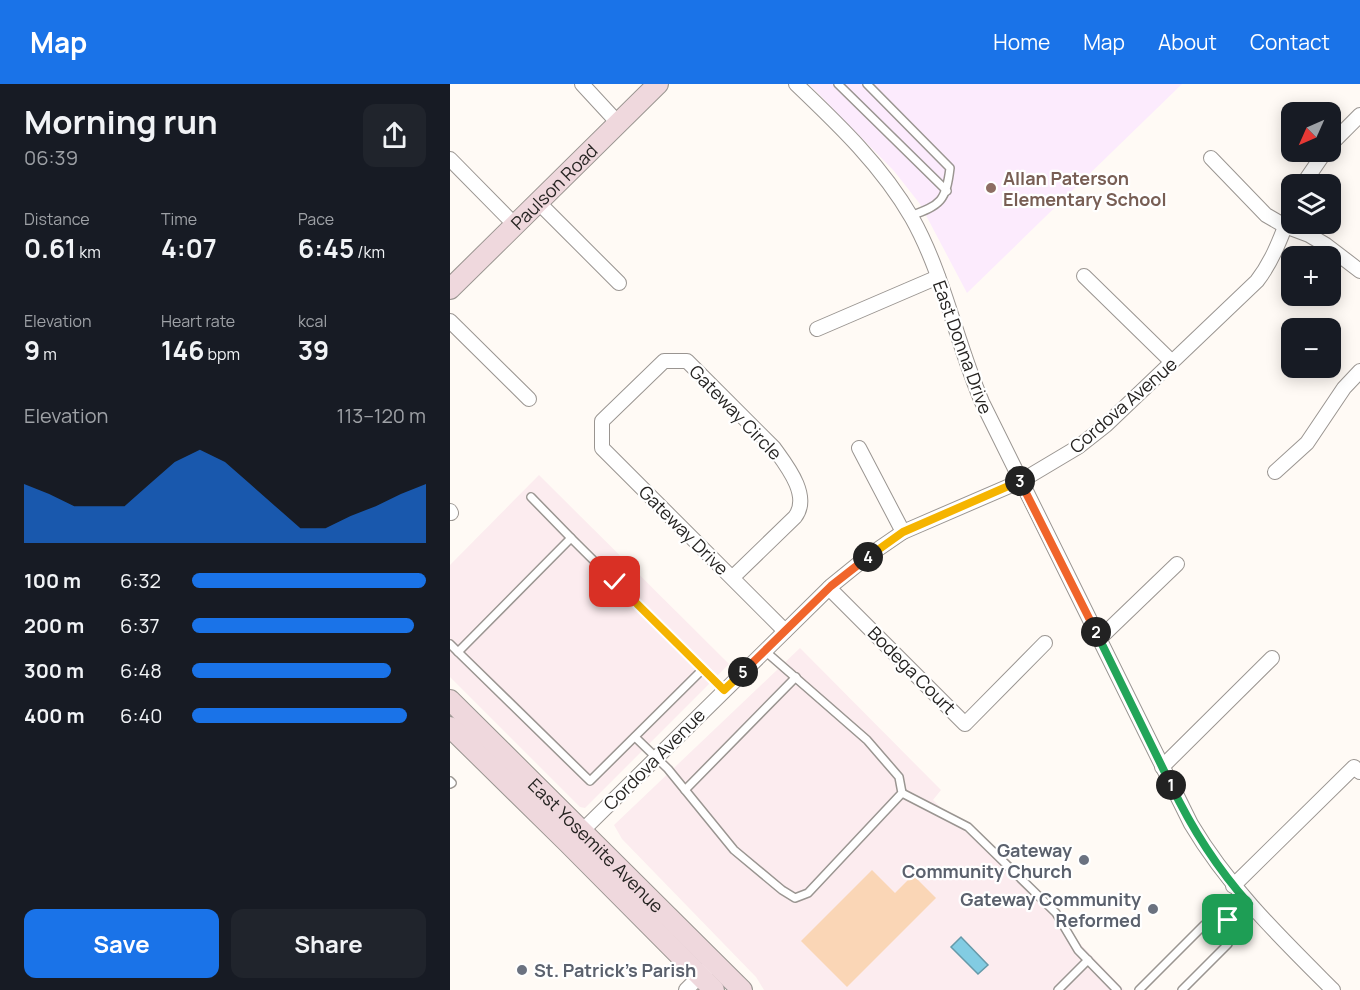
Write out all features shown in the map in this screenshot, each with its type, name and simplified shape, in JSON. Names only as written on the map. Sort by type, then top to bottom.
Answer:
[{"type":"main road","name":"Paulson Road","points":[[450,289],[658,84]]},
{"type":"main road","name":"East Yosemite Avenue","points":[[450,700],[742,990]]},
{"type":"main road","name":"East Yosemite Avenue","points":[[450,727],[500,776],[700,985]]},
{"type":"main road","points":[[500,776],[516,778],[568,828],[582,831]]},
{"type":"street","points":[[582,84],[618,123]]},
{"type":"street","name":"East Donna Drive","points":[[796,84],[865,154],[894,190],[910,216],[938,277],[972,378],[1020,481],[1196,832],[1233,886],[1333,990]]},
{"type":"street","points":[[1341,133],[1360,115]]},
{"type":"street","points":[[1211,158],[1266,215],[1281,224]]},
{"type":"street","points":[[450,159],[515,225]]},
{"type":"street","points":[[538,202],[619,283]]},
{"type":"street","name":"Cordova Avenue","points":[[582,831],[785,631],[868,556],[903,532],[1020,481],[1068,454],[1106,425],[1257,280],[1277,248],[1282,234]]},
{"type":"street","points":[[1304,234],[1326,245],[1360,272]]},
{"type":"street","points":[[1084,276],[1172,362]]},
{"type":"street","points":[[818,329],[938,277]]},
{"type":"street","points":[[450,321],[529,399]]},
{"type":"street","name":"Gateway Circle","points":[[602,421],[664,361],[687,361],[774,448],[785,464],[801,497],[801,505],[795,517],[732,578]]},
{"type":"street","points":[[1275,472],[1307,443],[1344,388],[1360,371]]},
{"type":"street","name":"Gateway Drive","points":[[602,421],[602,448],[785,631]]},
{"type":"street","points":[[859,448],[903,532]]},
{"type":"street","points":[[1099,639],[1177,564]]},
{"type":"street","name":"Bodega Court","points":[[830,588],[965,724],[1046,644]]},
{"type":"street","points":[[1162,767],[1272,658]]},
{"type":"street","points":[[1233,886],[1357,770]]},
{"type":"street","points":[[700,985],[714,962]]},
{"type":"lane","points":[[838,84],[947,191]]},
{"type":"lane","points":[[867,84],[950,168],[947,191],[934,207],[910,216]]},
{"type":"lane","points":[[531,497],[724,690]]},
{"type":"lane","points":[[458,652],[571,538]]},
{"type":"lane","points":[[450,644],[590,781],[704,669]]},
{"type":"lane","points":[[765,651],[867,740],[899,777],[902,793]]},
{"type":"lane","points":[[685,790],[795,677]]},
{"type":"lane","points":[[635,737],[656,757],[735,850],[782,890],[795,898],[808,893],[902,793]]},
{"type":"lane","points":[[902,793],[968,827],[1056,914],[1078,950],[1118,990]]},
{"type":"lane","points":[[1139,990],[1204,925],[1228,920],[1249,904]]},
{"type":"lane","points":[[1182,990],[1228,945],[1228,920]]},
{"type":"lane","points":[[1058,990],[1088,960]]},
{"type":"shaded area","name":"Allan Paterson Elementary School","points":[[809,84],[1182,84],[967,293],[920,204],[894,171]]},
{"type":"shaded area","points":[[539,475],[729,664],[585,808],[580,807],[450,677],[450,565]]},
{"type":"shaded area","points":[[800,648],[941,790],[933,800],[1052,914],[1124,990],[764,990],[756,977],[622,839],[614,825]]},
{"type":"shaded area","points":[[872,870],[895,893],[913,875],[936,898],[847,987],[801,941]]},
{"type":"water","points":[[961,937],[988,965],[978,974],[951,947]]},
{"type":"place","name":"Allan Paterson Elementary School","points":[[991,188]]},
{"type":"place","name":"Gateway Community Church","points":[[1084,860]]},
{"type":"place","name":"Gateway Community Reformed","points":[[1153,909]]},
{"type":"place","name":"St. Patrick's Parish","points":[[522,970]]},
{"type":"route","points":[[615,582],[724,690],[831,586],[868,556],[903,532],[1020,481],[1191,824],[1217,865],[1249,904],[1228,920]]}]
